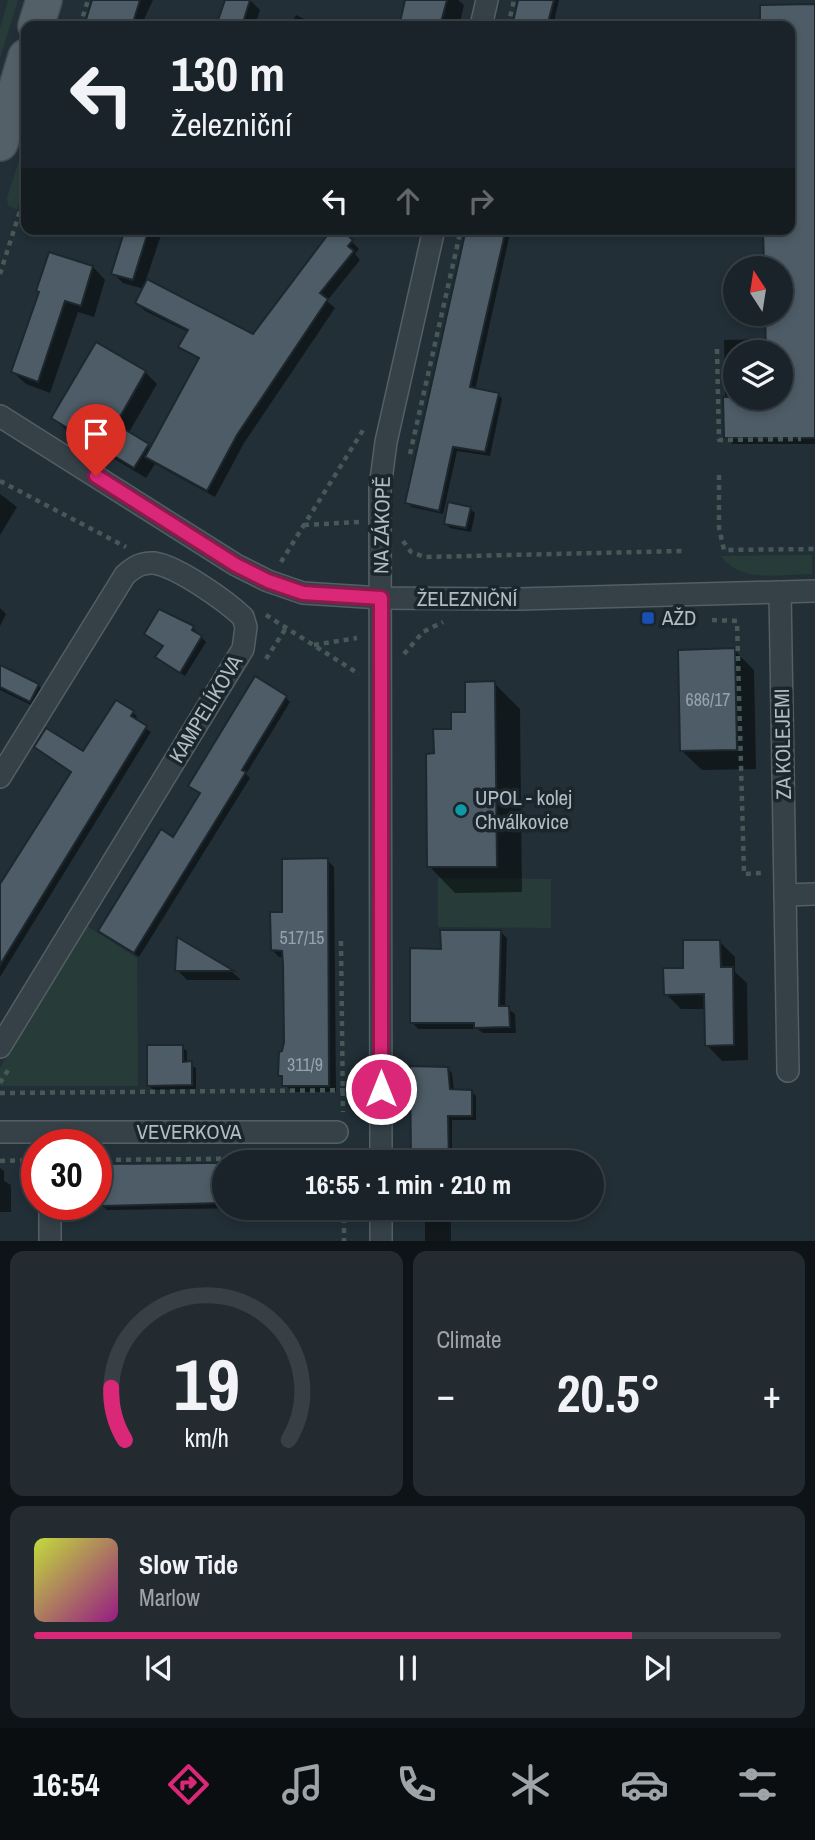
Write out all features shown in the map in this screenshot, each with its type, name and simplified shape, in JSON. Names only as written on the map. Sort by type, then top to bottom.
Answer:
[{"type":"main road","points":[[38,21],[44,0]]},
{"type":"main road","points":[[0,143],[21,74]]},
{"type":"street","points":[[482,21],[487,0]]},
{"type":"street","name":"NA ZÁKOPĚ","points":[[381,1150],[380,499],[386,442],[433,235]]},
{"type":"street","name":"ŽELEZNIČNÍ","points":[[0,416],[236,565],[268,581],[303,593],[381,598],[519,599],[815,592]]},
{"type":"street","name":"KAMPELÍKOVA","points":[[0,777],[125,575],[133,568],[149,563],[167,567],[243,617],[246,627],[243,649],[0,1047]]},
{"type":"street","name":"ZA KOLEJEMI","points":[[780,592],[788,1070]]},
{"type":"street","points":[[785,895],[815,894]]},
{"type":"street","name":"VEVERKOVA","points":[[112,1135],[340,1125]]},
{"type":"street","name":"VEVERKOVA","points":[[0,1132],[21,1135]]},
{"type":"street","points":[[50,1220],[50,1241]]},
{"type":"street","points":[[381,1220],[381,1241]]},
{"type":"path","points":[[82,21],[89,0]]},
{"type":"path","points":[[509,21],[514,0]]},
{"type":"path","points":[[0,274],[21,208]]},
{"type":"path","points":[[409,459],[460,235]]},
{"type":"path","points":[[717,349],[719,440],[802,439]]},
{"type":"path","points":[[278,566],[366,426]]},
{"type":"path","points":[[719,475],[719,528],[724,550],[815,549]]},
{"type":"path","points":[[0,481],[129,549]]},
{"type":"path","points":[[304,525],[365,522]]},
{"type":"path","points":[[400,535],[411,552],[425,556],[682,551]]},
{"type":"path","points":[[262,612],[368,680]]},
{"type":"path","points":[[400,664],[405,652],[423,632],[453,619]]},
{"type":"path","points":[[710,619],[737,621],[744,874],[773,873]]},
{"type":"path","points":[[340,1125],[343,1090],[341,941]]},
{"type":"path","points":[[0,1093],[369,1090]]},
{"type":"path","points":[[112,1160],[212,1159]]},
{"type":"path","points":[[0,1161],[21,1160]]},
{"type":"path","points":[[344,1220],[344,1241]]},
{"type":"green space","points":[[8,0],[18,0],[0,58],[0,28]]},
{"type":"green space","points":[[21,154],[21,197],[17,210],[8,205],[7,198]]},
{"type":"green space","points":[[812,555],[812,574],[775,576],[739,571],[721,556]]},
{"type":"green space","points":[[438,878],[551,879],[551,928],[438,927]]},
{"type":"green space","points":[[87,926],[137,958],[138,1086],[0,1086],[0,1068]]},
{"type":"building","points":[[92,0],[140,0],[134,21],[86,21]]},
{"type":"building","points":[[225,0],[250,0],[244,21],[218,21]]},
{"type":"building","points":[[405,0],[447,0],[441,21],[400,21]]},
{"type":"building","points":[[518,0],[554,0],[548,21],[513,21]]},
{"type":"building","points":[[815,4],[815,438],[724,438],[723,410],[793,410],[793,340],[766,340],[765,326],[793,326],[793,256],[764,256],[763,235],[795,235],[795,21],[760,21],[760,5]]},
{"type":"building","points":[[123,235],[147,235],[133,280],[111,274]]},
{"type":"building","points":[[327,235],[348,235],[353,240],[348,246],[354,251],[320,293],[328,299],[237,435],[207,491],[145,457],[199,358],[178,347],[188,330],[135,303],[147,279],[253,334]]},
{"type":"building","points":[[465,235],[505,235],[470,387],[499,393],[485,452],[453,447],[439,511],[405,503]]},
{"type":"building","points":[[49,252],[93,266],[81,306],[65,301],[38,382],[11,372],[39,292],[36,291]]},
{"type":"building","points":[[96,342],[146,371],[116,424],[149,444],[134,468],[51,418]]},
{"type":"building","points":[[448,502],[471,507],[466,528],[444,524]]},
{"type":"building","points":[[159,609],[194,626],[192,630],[202,636],[180,673],[155,657],[163,646],[144,634]]},
{"type":"building","points":[[735,648],[737,750],[680,751],[678,650]]},
{"type":"building","points":[[0,665],[39,684],[30,702],[0,687]]},
{"type":"building","points":[[255,676],[287,696],[242,770],[246,772],[134,953],[98,931],[161,829],[173,837],[200,793],[188,786]]},
{"type":"building","name":"UPOL - kolej Chválkovice","points":[[495,681],[497,867],[427,867],[426,754],[434,753],[433,729],[451,729],[451,712],[465,712],[465,682]]},
{"type":"building","points":[[116,700],[134,711],[131,716],[147,726],[0,965],[0,884],[71,772],[34,747],[46,728],[83,751]]},
{"type":"building","points":[[328,858],[329,1086],[282,1086],[282,1076],[278,1076],[279,1052],[282,1051],[284,1042],[283,964],[282,951],[271,950],[270,912],[282,912],[282,859]]},
{"type":"building","points":[[440,930],[501,930],[499,1006],[509,1006],[510,1027],[474,1028],[474,1023],[410,1023],[410,948],[441,949]]},
{"type":"building","points":[[177,937],[234,971],[175,971]]},
{"type":"building","points":[[683,940],[720,940],[721,967],[733,967],[734,1045],[705,1046],[704,994],[664,995],[663,968],[683,968]]},
{"type":"building","points":[[147,1045],[183,1045],[183,1062],[192,1061],[192,1085],[147,1086]]},
{"type":"building","points":[[410,1066],[448,1067],[450,1089],[472,1090],[472,1116],[448,1116],[449,1150],[411,1150]]},
{"type":"building","points":[[212,1163],[212,1203],[112,1206],[112,1164]]},
{"type":"place","name":"AŽD","points":[[648,618]]},
{"type":"place","name":"UPOL - kolej Chválkovice","points":[[461,810]]},
{"type":"route","points":[[96,476],[236,565],[268,581],[303,593],[381,598],[381,1089]]}]
